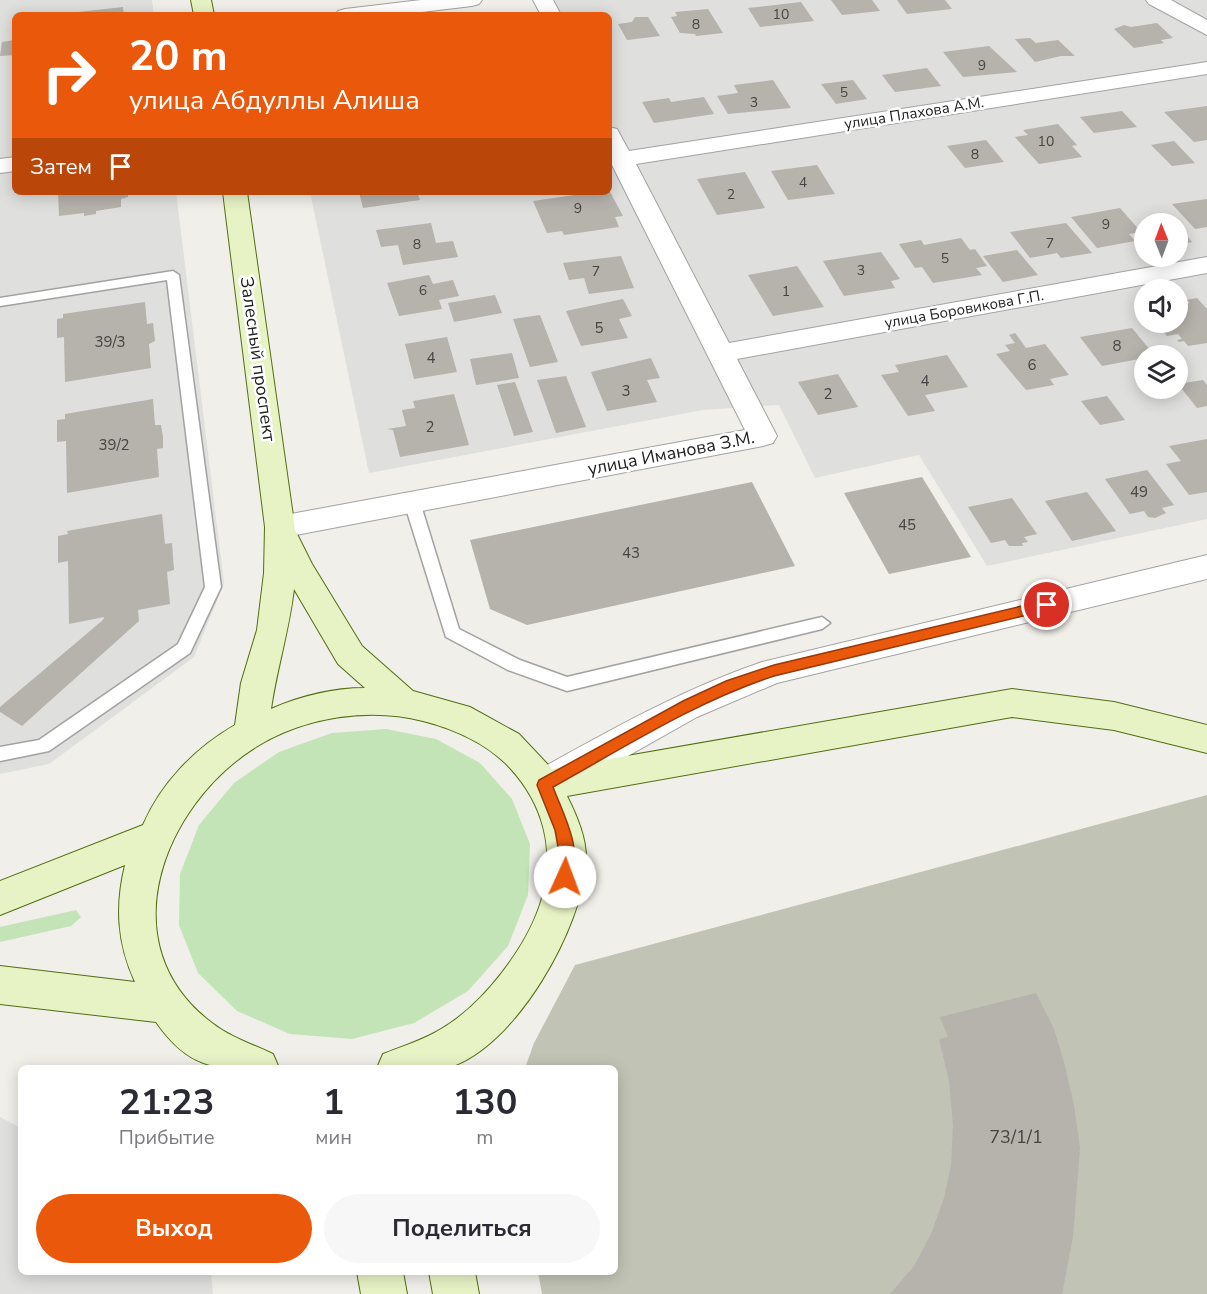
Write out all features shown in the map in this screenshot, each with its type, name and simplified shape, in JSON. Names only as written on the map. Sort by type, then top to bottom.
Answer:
[{"type":"main road","name":"Залесный проспект","points":[[235,195],[280,527],[280,573],[273,630],[258,684],[251,732]]},
{"type":"main road","name":"Залесный проспект","points":[[280,527],[297,567],[350,655],[401,700]]},
{"type":"main road","points":[[252,1065],[205,1043],[164,1004],[140,951],[136,894],[151,838],[176,796],[210,760],[251,732],[300,711],[350,700],[401,700],[445,710],[484,727],[518,752],[544,785],[563,830],[568,858],[562,896],[549,936],[512,991],[460,1053],[410,1065]]},
{"type":"main road","points":[[544,785],[1012,703],[1114,716],[1207,739]]},
{"type":"main road","points":[[0,898],[151,838]]},
{"type":"main road","points":[[0,985],[164,1004]]},
{"type":"main road","points":[[381,1275],[384,1294]]},
{"type":"main road","points":[[453,1275],[456,1294]]},
{"type":"street","points":[[370,12],[472,0]]},
{"type":"street","points":[[1156,0],[1207,29]]},
{"type":"street","name":"улица Плахова А.М.","points":[[615,147],[1207,68]]},
{"type":"street","name":"улица Иманова З.М.","points":[[280,527],[763,436],[615,147]]},
{"type":"street","name":"улица Боровикова Г.П.","points":[[721,353],[1207,265]]},
{"type":"street","points":[[544,785],[688,705],[731,685],[763,674],[1207,567]]},
{"type":"lane","points":[[0,302],[173,275],[213,586],[184,648],[43,746],[0,754]]},
{"type":"lane","points":[[412,502],[452,633],[514,665],[567,684],[822,623]]},
{"type":"shaded area","points":[[0,0],[152,0],[154,12],[12,12],[12,195],[176,195],[224,583],[194,657],[49,764],[0,774]]},
{"type":"shaded area","points":[[546,0],[1207,0],[1207,519],[987,566],[919,455],[815,478],[779,405],[703,410],[369,473],[311,195],[612,195],[612,12],[553,12]]},
{"type":"shaded area","points":[[1207,795],[1207,1294],[542,1294],[539,1275],[618,1275],[618,1065],[526,1065],[534,1043],[575,965]]},
{"type":"shaded area","points":[[0,1117],[18,1126],[18,1275],[211,1275],[213,1294],[0,1294]]},
{"type":"green space","points":[[386,729],[436,739],[480,763],[512,799],[530,844],[528,895],[508,946],[468,991],[414,1023],[352,1039],[290,1034],[237,1011],[198,973],[179,925],[180,874],[199,825],[234,783],[279,752],[332,733]]},
{"type":"green space","points":[[76,910],[81,917],[71,926],[0,942],[0,927]]},
{"type":"building","points":[[831,0],[872,0],[880,11],[842,15]]},
{"type":"building","points":[[897,0],[945,0],[952,9],[907,14]]},
{"type":"building","points":[[801,2],[814,21],[760,27],[748,8]]},
{"type":"building","points":[[123,7],[124,12],[78,12]]},
{"type":"building","points":[[708,9],[723,33],[696,36],[680,33],[671,17],[677,16],[675,12]]},
{"type":"building","points":[[635,17],[648,17],[660,36],[627,40],[618,24],[632,22]]},
{"type":"building","points":[[1157,23],[1173,38],[1161,40],[1164,43],[1134,48],[1114,29],[1124,25],[1131,27]]},
{"type":"building","points":[[1030,38],[1036,43],[1058,40],[1075,56],[1061,56],[1035,62],[1015,39]]},
{"type":"building","points":[[12,40],[12,55],[0,56],[2,42]]},
{"type":"building","points":[[989,46],[1017,72],[963,77],[943,52]]},
{"type":"building","points":[[927,68],[941,86],[895,92],[882,75]]},
{"type":"building","points":[[773,80],[791,108],[728,114],[717,96],[738,93],[734,85]]},
{"type":"building","points":[[853,80],[867,99],[836,104],[821,84]]},
{"type":"building","points":[[704,97],[714,114],[654,123],[642,102],[669,98],[671,102]]},
{"type":"building","points":[[1207,106],[1207,140],[1194,142],[1164,112]]},
{"type":"building","points":[[1122,111],[1137,127],[1094,133],[1080,117]]},
{"type":"building","points":[[1058,124],[1077,145],[1072,146],[1082,157],[1039,164],[1015,137],[1028,135],[1023,130]]},
{"type":"building","points":[[986,140],[1004,162],[965,168],[947,146]]},
{"type":"building","points":[[1174,141],[1195,163],[1172,166],[1151,145]]},
{"type":"building","points":[[817,165],[835,194],[788,200],[771,171]]},
{"type":"building","points":[[745,172],[765,208],[717,215],[697,179]]},
{"type":"building","points":[[58,195],[128,195],[121,199],[121,207],[96,211],[96,214],[84,216],[84,213],[59,216]]},
{"type":"building","points":[[360,195],[418,195],[420,200],[363,208]]},
{"type":"building","points":[[574,195],[612,195],[623,216],[615,217],[619,227],[564,235],[562,231],[547,233],[533,201]]},
{"type":"building","points":[[1207,199],[1207,227],[1195,229],[1188,221],[1188,213],[1180,213],[1172,204]]},
{"type":"building","points":[[1120,208],[1134,224],[1134,233],[1129,234],[1134,241],[1097,248],[1071,217]]},
{"type":"building","points":[[431,223],[436,243],[453,241],[458,257],[403,265],[398,245],[381,247],[376,230]]},
{"type":"building","points":[[1066,223],[1092,253],[1061,258],[1057,253],[1030,258],[1010,232]]},
{"type":"building","points":[[961,238],[970,250],[975,249],[987,266],[976,268],[982,275],[933,283],[922,267],[915,268],[899,244],[921,240],[924,245]]},
{"type":"building","points":[[1017,250],[1038,275],[1003,282],[983,256]]},
{"type":"building","points":[[881,252],[900,279],[891,281],[895,288],[844,296],[823,261]]},
{"type":"building","points":[[621,256],[634,288],[589,294],[584,278],[569,280],[563,263]]},
{"type":"building","points":[[797,266],[824,307],[773,316],[748,275]]},
{"type":"building","points":[[429,275],[433,284],[453,280],[459,296],[439,300],[442,309],[399,316],[387,283]]},
{"type":"building","points":[[495,295],[502,313],[454,322],[448,303]]},
{"type":"building","points":[[1197,298],[1207,309],[1207,343],[1188,346],[1184,341],[1177,340],[1182,339],[1178,334],[1167,336],[1164,333],[1188,333],[1188,303],[1190,303],[1188,300]]},
{"type":"building","points":[[623,299],[632,316],[619,319],[628,338],[581,346],[566,311]]},
{"type":"building","points":[[145,302],[147,324],[153,323],[155,341],[149,344],[151,368],[65,382],[64,337],[57,338],[57,319],[63,318],[63,314]]},
{"type":"building","points":[[540,315],[558,362],[530,367],[513,319]]},
{"type":"building","points":[[1132,328],[1146,345],[1134,345],[1134,360],[1102,366],[1080,337]]},
{"type":"building","points":[[1015,333],[1026,348],[1045,344],[1069,375],[1050,379],[1054,385],[1026,390],[996,354],[1010,351],[1005,345],[1015,343],[1009,335]]},
{"type":"building","points":[[447,337],[457,372],[414,379],[405,344]]},
{"type":"building","points":[[512,353],[519,378],[476,385],[470,359]]},
{"type":"building","points":[[947,355],[968,387],[925,395],[935,411],[908,416],[881,375],[899,372],[895,365]]},
{"type":"building","points":[[651,358],[660,378],[647,380],[657,402],[607,411],[591,372]]},
{"type":"building","points":[[838,374],[858,407],[818,415],[798,382]]},
{"type":"building","points":[[566,376],[586,427],[556,433],[537,380]]},
{"type":"building","points":[[1203,380],[1207,385],[1207,406],[1197,408],[1188,397],[1188,382]]},
{"type":"building","points":[[515,382],[533,432],[514,436],[497,385]]},
{"type":"building","points":[[454,394],[469,445],[400,457],[393,430],[387,429],[406,426],[402,410],[415,408],[413,401]]},
{"type":"building","points":[[1107,396],[1125,420],[1100,425],[1081,401]]},
{"type":"building","points":[[153,399],[155,425],[161,425],[163,437],[163,448],[157,449],[159,477],[67,493],[66,441],[57,442],[57,420],[65,419],[65,414]]},
{"type":"building","points":[[1207,439],[1207,492],[1189,495],[1166,464],[1181,461],[1169,446]]},
{"type":"building","points":[[1147,470],[1174,505],[1162,508],[1166,513],[1155,518],[1148,517],[1144,511],[1130,514],[1105,479]]},
{"type":"building","points":[[922,477],[971,557],[889,574],[844,493]]},
{"type":"building","points":[[752,482],[795,566],[527,625],[490,609],[470,540]]},
{"type":"building","points":[[1087,492],[1116,531],[1072,541],[1045,501]]},
{"type":"building","points":[[1012,498],[1037,534],[1024,537],[1028,542],[1022,543],[1023,546],[1009,546],[1005,540],[991,543],[968,507]]},
{"type":"building","points":[[162,514],[165,544],[172,543],[174,570],[167,572],[170,604],[138,610],[139,621],[22,726],[0,712],[0,707],[104,617],[69,624],[68,561],[58,563],[58,536],[68,534],[67,531]]},
{"type":"building","points":[[1036,993],[1054,1029],[1064,1062],[1074,1105],[1080,1148],[1073,1237],[1062,1294],[890,1294],[914,1266],[931,1234],[944,1198],[951,1165],[953,1126],[949,1081],[939,1039],[948,1037],[940,1017]]},
{"type":"route","points":[[565,877],[568,858],[563,830],[544,785],[688,705],[731,685],[774,671],[1047,605]]}]
